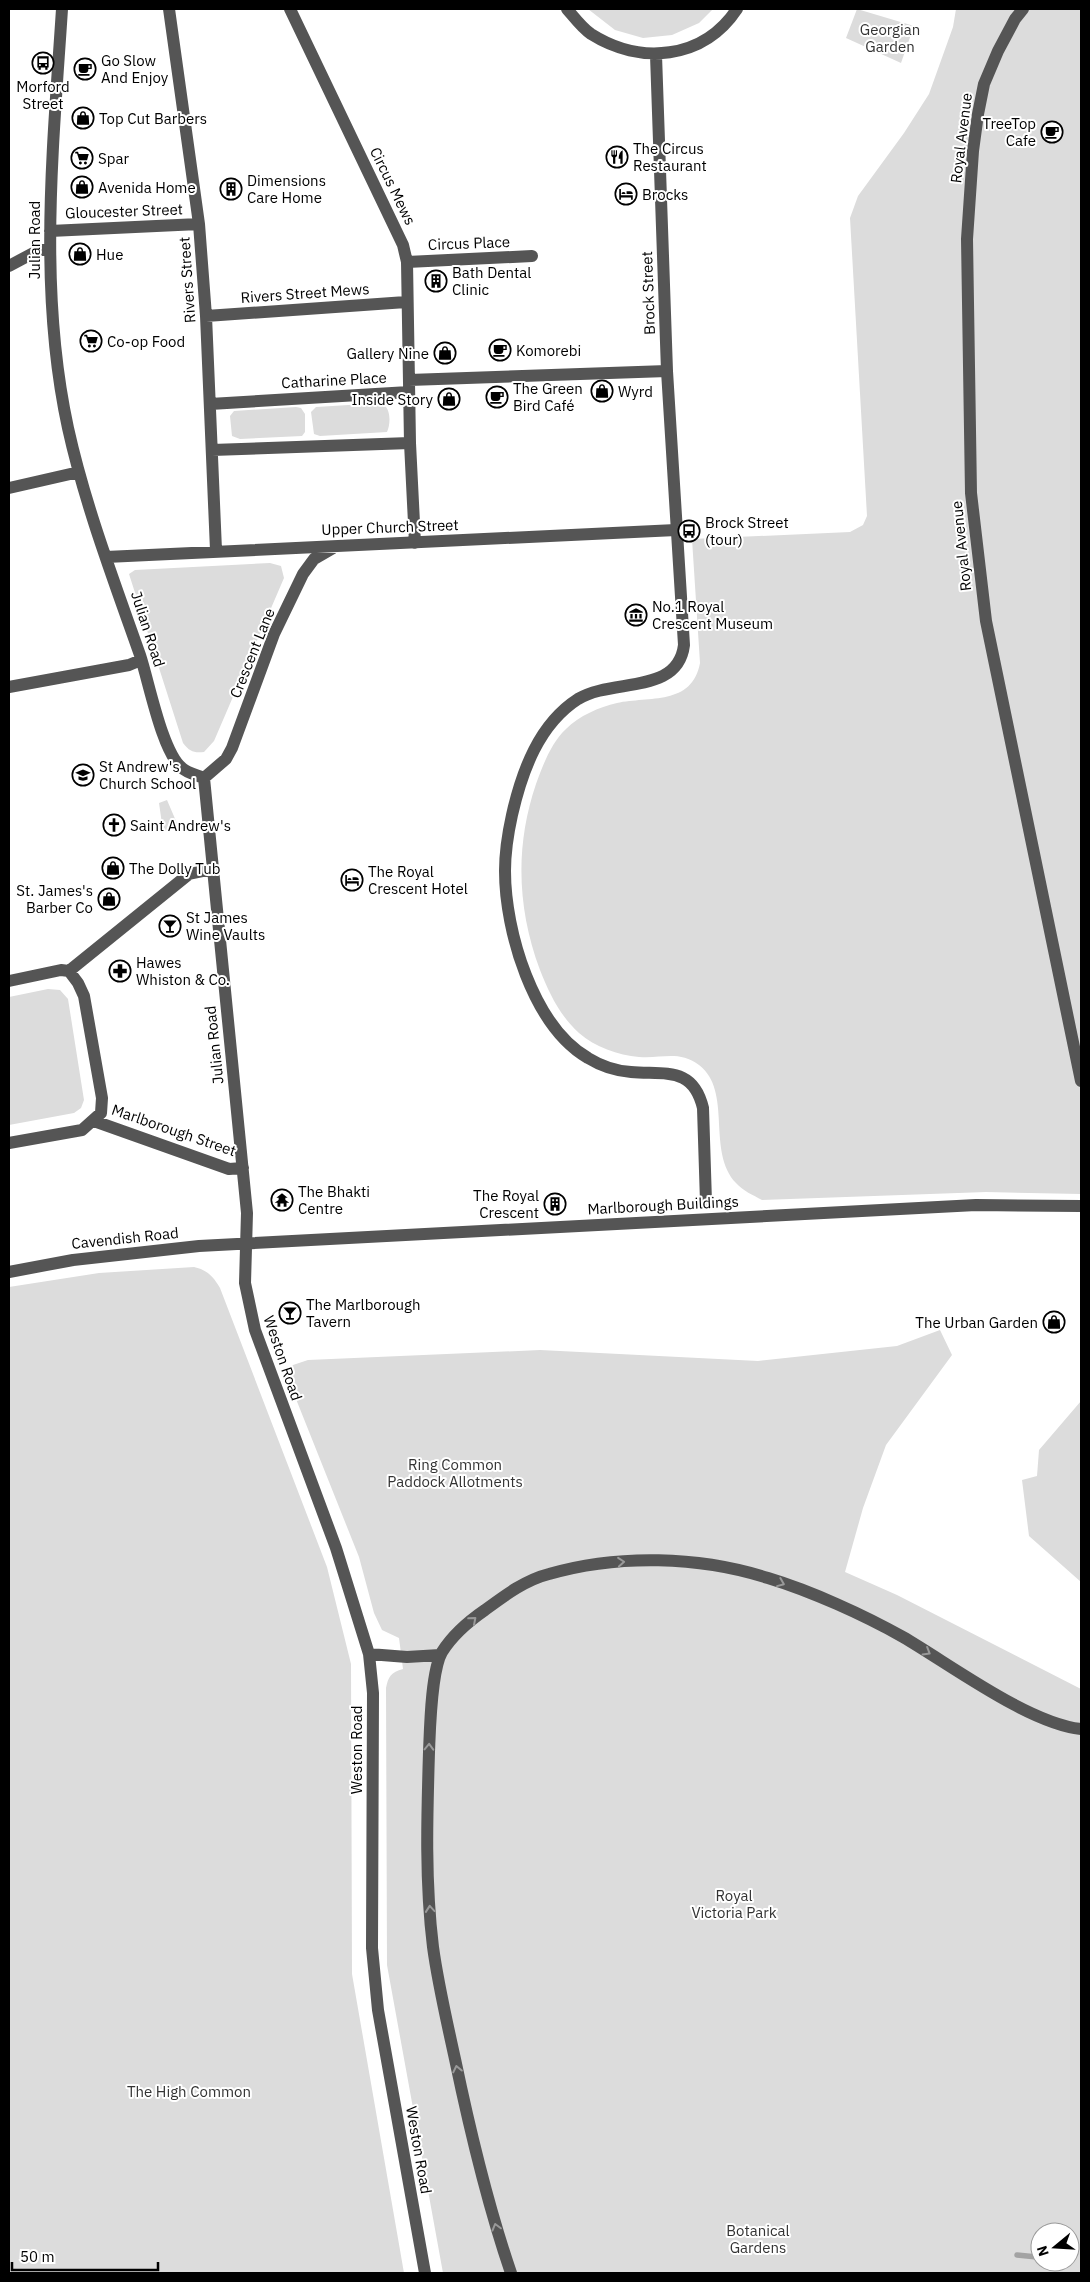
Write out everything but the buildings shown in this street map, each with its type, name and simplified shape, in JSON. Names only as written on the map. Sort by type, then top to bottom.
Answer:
[{"type":"street","name":"Julian Road","points":[[62,9],[51,169],[49,250],[51,311],[59,372],[68,427],[79,472],[142,660],[167,746],[174,760],[183,770],[204,778],[243,1168],[247,1213],[246,1244]]},
{"type":"street","name":"Rivers Street","points":[[169,9],[199,224],[206,316],[216,550]]},
{"type":"street","name":"Circus Mews","points":[[290,9],[404,245],[407,262],[406,302],[409,386]]},
{"type":"street","points":[[567,9],[589,33],[620,50],[656,55],[679,51],[701,42],[720,29],[737,9]]},
{"type":"street","name":"Royal Avenue","points":[[1023,9],[1015,19],[998,51],[984,84],[973,151],[967,239],[971,493],[986,621],[1081,1082]]},
{"type":"street","name":"Brock Street","points":[[656,55],[667,370],[684,645],[683,656],[670,674],[650,681],[598,690],[579,699],[563,711],[550,725],[536,744],[514,805],[507,837],[505,871],[507,904],[522,966],[548,1018],[565,1039],[587,1057],[608,1068],[629,1072],[672,1074],[688,1081],[699,1094],[702,1108],[706,1202]]},
{"type":"street","name":"Gloucester Street","points":[[50,230],[199,224]]},
{"type":"street","points":[[9,266],[39,250],[49,250]]},
{"type":"street","name":"Circus Place","points":[[407,262],[532,256]]},
{"type":"street","name":"Rivers Street Mews","points":[[206,316],[406,302]]},
{"type":"street","name":"Catharine Place","points":[[210,404],[409,386],[667,370]]},
{"type":"street","points":[[409,386],[410,443],[416,543]]},
{"type":"street","points":[[212,450],[410,443]]},
{"type":"street","points":[[9,488],[79,472]]},
{"type":"street","name":"Upper Church Street","points":[[106,556],[676,530]]},
{"type":"street","name":"Crescent Lane","points":[[204,778],[226,759],[232,748],[274,634],[303,574],[314,559],[337,546]]},
{"type":"street","points":[[9,687],[129,665],[142,660]]},
{"type":"street","points":[[69,971],[189,874],[213,868]]},
{"type":"street","points":[[9,980],[61,970],[69,971],[78,983],[84,996],[102,1098],[102,1113],[82,1130],[9,1143]]},
{"type":"street","name":"Marlborough Street","points":[[94,1121],[229,1169],[243,1168]]},
{"type":"street","name":"Marlborough Buildings","points":[[246,1244],[976,1205],[1081,1206]]},
{"type":"street","name":"Cavendish Road","points":[[9,1272],[73,1260],[199,1246],[246,1244]]},
{"type":"street","name":"Weston Road","points":[[246,1244],[245,1283],[255,1330],[336,1548],[369,1654],[373,1693],[372,1948],[378,2010],[425,2273]]},
{"type":"street","points":[[511,2273],[496,2231],[467,2118],[433,1946],[428,1883],[430,1724],[440,1655],[453,1637],[509,1592],[546,1574],[623,1562],[673,1562],[719,1566],[768,1578],[842,1607],[899,1635],[1012,1703],[1043,1718],[1070,1728],[1081,1729]]},
{"type":"street","points":[[369,1654],[440,1655]]},
{"type":"green space","points":[[588,9],[713,9],[699,23],[672,35],[643,38],[615,30]]},
{"type":"green space","name":"Georgian Garden","points":[[857,9],[914,26],[901,63],[846,38]]},
{"type":"green space","points":[[956,9],[1081,9],[1081,1194],[986,1192],[762,1200],[739,1186],[727,1170],[722,1155],[715,1090],[709,1076],[699,1065],[692,1060],[677,1056],[639,1057],[607,1050],[585,1038],[561,1012],[551,996],[540,970],[527,924],[522,877],[525,830],[529,807],[545,762],[556,741],[571,724],[596,710],[610,705],[655,699],[679,693],[695,677],[700,663],[692,539],[850,532],[863,525],[867,516],[850,218],[858,196],[904,133],[929,94],[953,27]]},
{"type":"green space","points":[[381,403],[387,408],[389,416],[387,432],[320,436],[314,434],[311,412],[316,407]]},
{"type":"green space","points":[[301,408],[305,414],[305,432],[302,436],[240,439],[232,436],[230,416],[234,411]]},
{"type":"green space","points":[[270,563],[281,566],[284,578],[214,741],[204,752],[192,751],[183,743],[129,574],[135,570]]},
{"type":"green space","points":[[167,800],[179,828],[163,831],[159,803]]},
{"type":"green space","points":[[48,989],[60,990],[68,999],[84,1100],[81,1108],[74,1113],[9,1125],[9,997]]},
{"type":"green space","name":"The High Common","points":[[194,1267],[209,1274],[220,1288],[327,1567],[351,1664],[352,1974],[404,2273],[9,2273],[9,1287],[99,1273]]},
{"type":"green space","name":"Royal Victoria Park","points":[[940,1330],[952,1355],[886,1445],[863,1508],[845,1572],[897,1595],[1081,1689],[1081,2273],[443,2273],[387,1965],[386,1688],[391,1676],[403,1669],[399,1638],[382,1630],[374,1613],[359,1557],[294,1394],[287,1367],[308,1360],[540,1350],[758,1361],[897,1346]]},
{"type":"green space","points":[[1081,1401],[1081,1582],[1029,1536],[1022,1480],[1037,1476],[1039,1450]]},
{"type":"waterway","points":[[1017,2255],[1030,2256]]},
{"type":"place","name":"Morford Street","points":[[43,63]]},
{"type":"place","name":"Go Slow And Enjoy","points":[[85,69]]},
{"type":"place","name":"Top Cut Barbers","points":[[83,118]]},
{"type":"place","name":"TreeTop Cafe","points":[[1052,132]]},
{"type":"place","name":"The Circus Restaurant","points":[[617,157]]},
{"type":"place","name":"Spar","points":[[82,158]]},
{"type":"place","name":"Avenida Home","points":[[82,187]]},
{"type":"place","name":"Dimensions Care Home","points":[[231,189]]},
{"type":"place","name":"Brocks","points":[[626,194]]},
{"type":"place","name":"Hue","points":[[80,254]]},
{"type":"place","name":"Bath Dental Clinic","points":[[436,281]]},
{"type":"place","name":"Co-op Food","points":[[91,341]]},
{"type":"place","name":"Komorebi","points":[[500,350]]},
{"type":"place","name":"Gallery Nine","points":[[445,353]]},
{"type":"place","name":"Wyrd","points":[[602,391]]},
{"type":"place","name":"The Green Bird Café","points":[[497,397]]},
{"type":"place","name":"Inside Story","points":[[449,399]]},
{"type":"place","name":"Brock Street (tour)","points":[[689,531]]},
{"type":"place","name":"No.1 Royal Crescent Museum","points":[[636,615]]},
{"type":"place","name":"St Andrew's Church School","points":[[83,775]]},
{"type":"place","name":"Saint Andrew's","points":[[114,825]]},
{"type":"place","name":"The Dolly Tub","points":[[113,868]]},
{"type":"place","name":"The Royal Crescent Hotel","points":[[352,880]]},
{"type":"place","name":"St. James's Barber Co","points":[[109,899]]},
{"type":"place","name":"St James Wine Vaults","points":[[170,926]]},
{"type":"place","name":"Hawes Whiston & Co.","points":[[120,971]]},
{"type":"place","name":"The Bhakti Centre","points":[[282,1200]]},
{"type":"place","name":"The Royal Crescent","points":[[555,1204]]},
{"type":"place","name":"The Marlborough Tavern","points":[[290,1313]]},
{"type":"place","name":"The Urban Garden","points":[[1054,1322]]},
{"type":"park label","name":"Ring Common Paddock Allotments","points":[[455,1472]]},
{"type":"park label","name":"Botanical Gardens","points":[[758,2238]]}]
